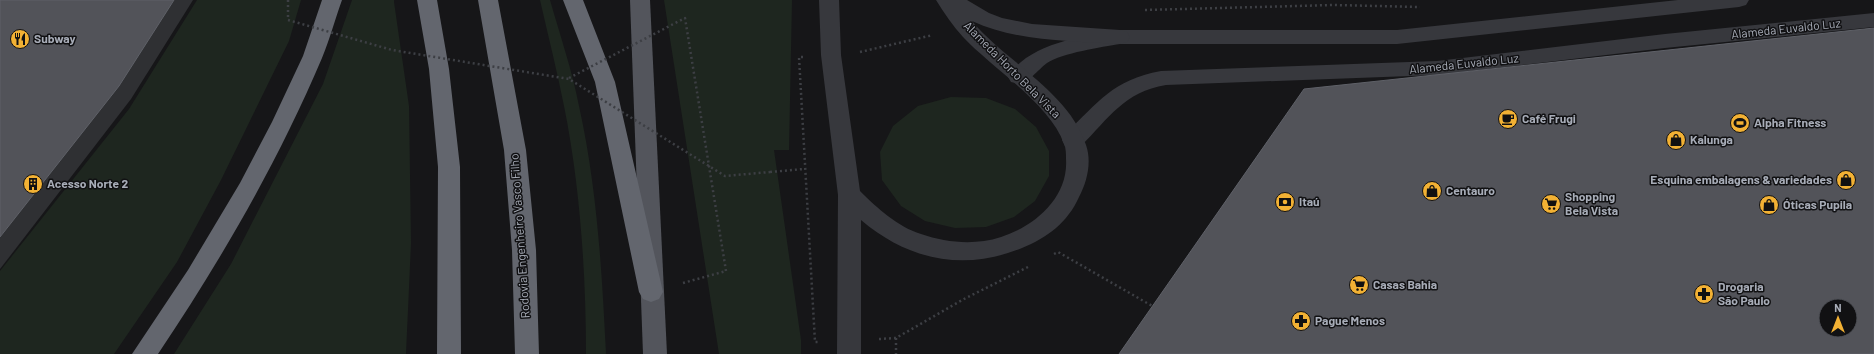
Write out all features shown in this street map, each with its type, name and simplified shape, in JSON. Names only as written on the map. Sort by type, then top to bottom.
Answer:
[{"type":"highway","points":[[144,354],[196,277],[251,182],[283,122],[310,62],[332,0]]},
{"type":"highway","points":[[427,0],[439,69],[449,167],[448,354]]},
{"type":"highway","name":"Rodovia Engenheiro Vasco Filho","points":[[488,0],[515,150],[524,250],[527,354]]},
{"type":"highway","points":[[573,0],[605,82],[651,292]]},
{"type":"main road","points":[[640,0],[651,292],[655,354]]},
{"type":"street","points":[[829,0],[831,55],[849,195],[849,347]]},
{"type":"street","name":"Alameda Horto Bela Vista","points":[[849,195],[876,218],[912,240],[948,250],[985,250],[1020,240],[1049,223],[1068,200],[1078,173],[1076,146],[1063,121],[1036,93],[972,34],[946,0]]},
{"type":"street","points":[[954,0],[982,18],[1003,25],[1056,33],[1120,37],[1397,37],[1738,0]]},
{"type":"street","name":"Alameda Euvaldo Luz","points":[[1074,140],[1108,106],[1130,88],[1147,81],[1171,77],[1437,68],[1665,41],[1874,20]]},
{"type":"street","points":[[1018,77],[1041,57],[1087,42],[1120,37]]},
{"type":"path","points":[[288,0],[288,20],[384,48],[569,79],[726,176],[804,169]]},
{"type":"path","points":[[1144,10],[1334,5],[1424,7]]},
{"type":"path","points":[[569,79],[685,18],[726,271],[651,292]]},
{"type":"path","points":[[849,347],[815,342],[804,169],[799,57],[861,52],[933,35]]},
{"type":"path","points":[[1051,256],[1058,252],[1156,309]]},
{"type":"path","points":[[896,354],[896,338],[964,299],[1031,266]]},
{"type":"shaded area","points":[[197,0],[301,0],[289,41],[221,180],[177,262],[114,354],[0,354],[0,271],[129,109]]},
{"type":"shaded area","points":[[352,0],[394,0],[409,106],[411,243],[406,354],[174,354],[231,264],[323,84]]},
{"type":"shaded area","points":[[540,0],[550,0],[573,79],[585,137],[598,230],[606,354],[586,354],[585,293],[581,230],[570,136]]},
{"type":"shaded area","points":[[664,0],[792,0],[789,150],[774,150],[801,340],[801,354],[719,354]]},
{"type":"shaded area","points":[[951,97],[986,98],[1015,109],[1036,127],[1049,151],[1049,176],[1035,201],[1014,217],[986,227],[955,228],[925,221],[901,206],[882,180],[880,152],[893,126],[918,106]]},
{"type":"building","name":"Acesso Norte 2","points":[[0,0],[174,0],[119,86],[0,237]]},
{"type":"building","name":"Shopping Bela Vista","points":[[1874,28],[1874,354],[1119,354],[1304,89]]},
{"type":"place","name":"Subway","points":[[20,39]]},
{"type":"place","name":"Café Frugi","points":[[1508,119]]},
{"type":"place","name":"Alpha Fitness","points":[[1740,123]]},
{"type":"place","name":"Kalunga","points":[[1676,140]]},
{"type":"place","name":"Esquina embalagens & variedades","points":[[1846,180]]},
{"type":"place","name":"Acesso Norte 2","points":[[33,184]]},
{"type":"place","name":"Centauro","points":[[1432,191]]},
{"type":"place","name":"Itaú","points":[[1285,202]]},
{"type":"place","name":"Shopping Bela Vista","points":[[1551,204]]},
{"type":"place","name":"Óticas Pupila","points":[[1769,205]]},
{"type":"place","name":"Casas Bahia","points":[[1359,285]]},
{"type":"place","name":"Drogaria São Paulo","points":[[1704,294]]},
{"type":"place","name":"Pague Menos","points":[[1301,321]]}]
